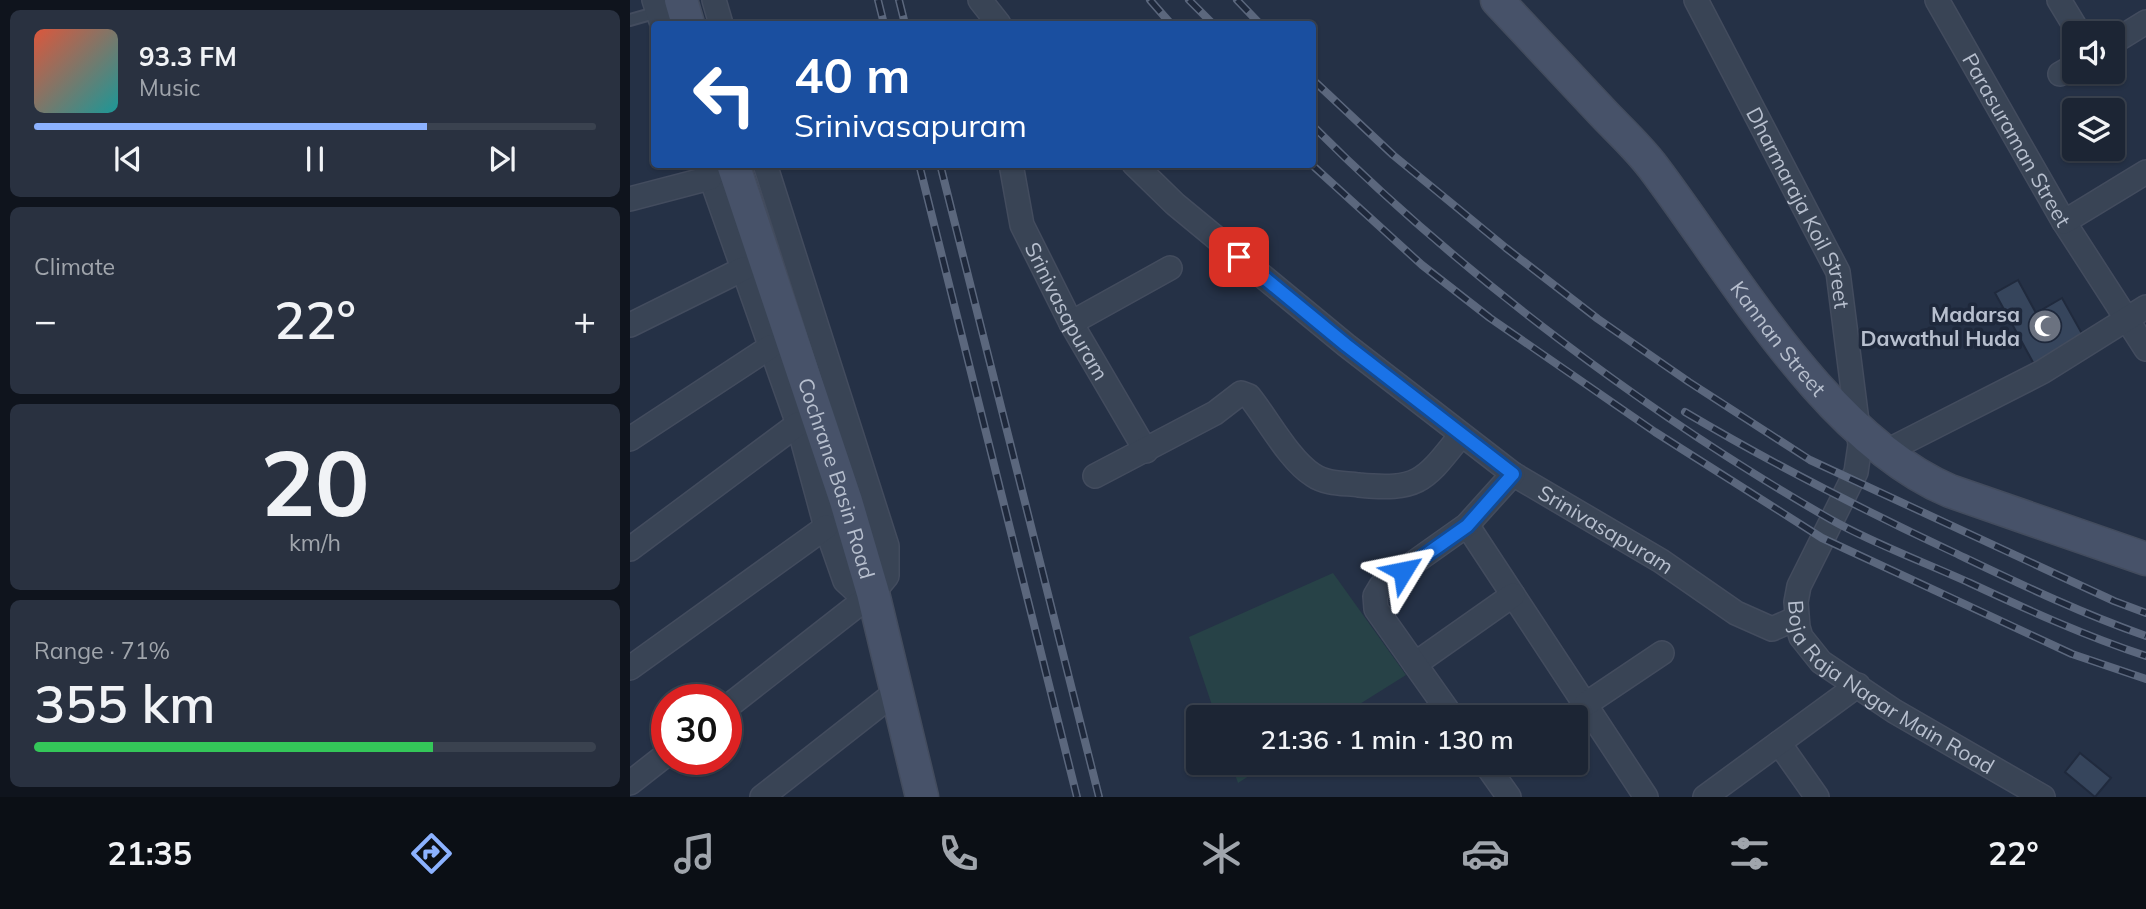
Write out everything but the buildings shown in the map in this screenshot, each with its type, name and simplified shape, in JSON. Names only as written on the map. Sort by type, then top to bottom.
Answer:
[{"type":"street","points":[[714,0],[721,21]]},
{"type":"street","points":[[980,0],[997,21]]},
{"type":"street","name":"Kannan Street","points":[[1497,0],[1651,164],[1744,293],[1809,375],[1858,430],[1883,453],[1919,477],[1950,491],[2146,559]]},
{"type":"street","name":"Dharmaraja Koil Street","points":[[1696,0],[1838,272],[1858,430]]},
{"type":"street","name":"Parasuraman Street","points":[[1937,0],[2064,222],[2146,349]]},
{"type":"street","points":[[2059,0],[2072,21]]},
{"type":"street","points":[[663,9],[683,21]]},
{"type":"street","points":[[2125,35],[2146,22]]},
{"type":"street","points":[[742,695],[873,593],[887,576],[887,546],[766,168]]},
{"type":"street","name":"Srinivasapuram","points":[[1012,168],[1022,225],[1071,323],[1146,451]]},
{"type":"street","name":"Srinivasapuram","points":[[1138,168],[1185,213],[1513,474],[1661,561],[1736,613],[1772,629],[1797,618]]},
{"type":"street","points":[[630,199],[716,169],[743,269],[797,424],[826,527],[845,581],[856,591],[873,593]]},
{"type":"street","name":"Cochrane Basin Road","points":[[716,169],[846,501],[873,593],[922,797]]},
{"type":"street","points":[[2064,222],[2146,172]]},
{"type":"street","points":[[1071,323],[1170,268]]},
{"type":"street","points":[[630,325],[743,269]]},
{"type":"street","points":[[1883,453],[2042,372],[2146,307]]},
{"type":"street","points":[[630,439],[770,347]]},
{"type":"street","points":[[1095,476],[1215,412],[1241,393],[1250,396],[1313,475],[1332,483],[1389,488],[1410,485],[1430,473],[1461,435]]},
{"type":"street","points":[[630,549],[797,424]]},
{"type":"street","name":"Boja Raja Nagar Main Road","points":[[1858,430],[1860,445],[1856,472],[1803,578],[1796,603],[1801,638],[1821,663],[1894,711],[2043,797]]},
{"type":"street","points":[[1444,705],[1376,609],[1375,596],[1381,586],[1467,526],[1513,474]]},
{"type":"street","points":[[1467,526],[1646,797]]},
{"type":"street","points":[[630,668],[826,527]]},
{"type":"street","points":[[1415,664],[1514,595]]},
{"type":"street","points":[[1586,704],[1662,653]]},
{"type":"street","points":[[1705,797],[1857,685]]},
{"type":"street","points":[[762,797],[897,691]]},
{"type":"street","points":[[1779,743],[1817,797]]},
{"type":"street","points":[[630,783],[651,767]]},
{"type":"street","points":[[1493,775],[1509,797]]},
{"type":"lane","points":[[630,20],[663,9]]},
{"type":"green space","points":[[1333,573],[1406,675],[1358,705],[1212,705],[1189,637]]},
{"type":"green space","points":[[1235,775],[1250,775],[1238,783]]},
{"type":"railway","points":[[878,0],[883,21]]},
{"type":"railway","points":[[899,0],[904,21]]},
{"type":"railway","points":[[1150,0],[1168,21]]},
{"type":"railway","points":[[1189,0],[1210,21]]},
{"type":"railway","points":[[1237,0],[1257,21]]},
{"type":"railway","points":[[1316,83],[1393,155],[1598,319],[1810,460],[2114,601],[2146,613]]},
{"type":"railway","points":[[1316,129],[1430,235],[1493,288],[1626,388],[1762,479],[1830,519],[1882,545],[2057,622],[2146,656]]},
{"type":"railway","points":[[920,168],[1077,797]]},
{"type":"railway","points":[[941,168],[1099,797]]},
{"type":"railway","points":[[1315,168],[1422,265],[1490,318],[1655,432],[1822,538],[2072,654],[2146,679]]},
{"type":"railway","points":[[1685,412],[1886,520],[2049,597],[2146,636]]},
{"type":"place","name":"Madarsa Dawathul Huda","points":[[2045,326]]},
{"type":"route","points":[[1239,257],[1346,345],[1513,474],[1467,526],[1403,571]]}]
